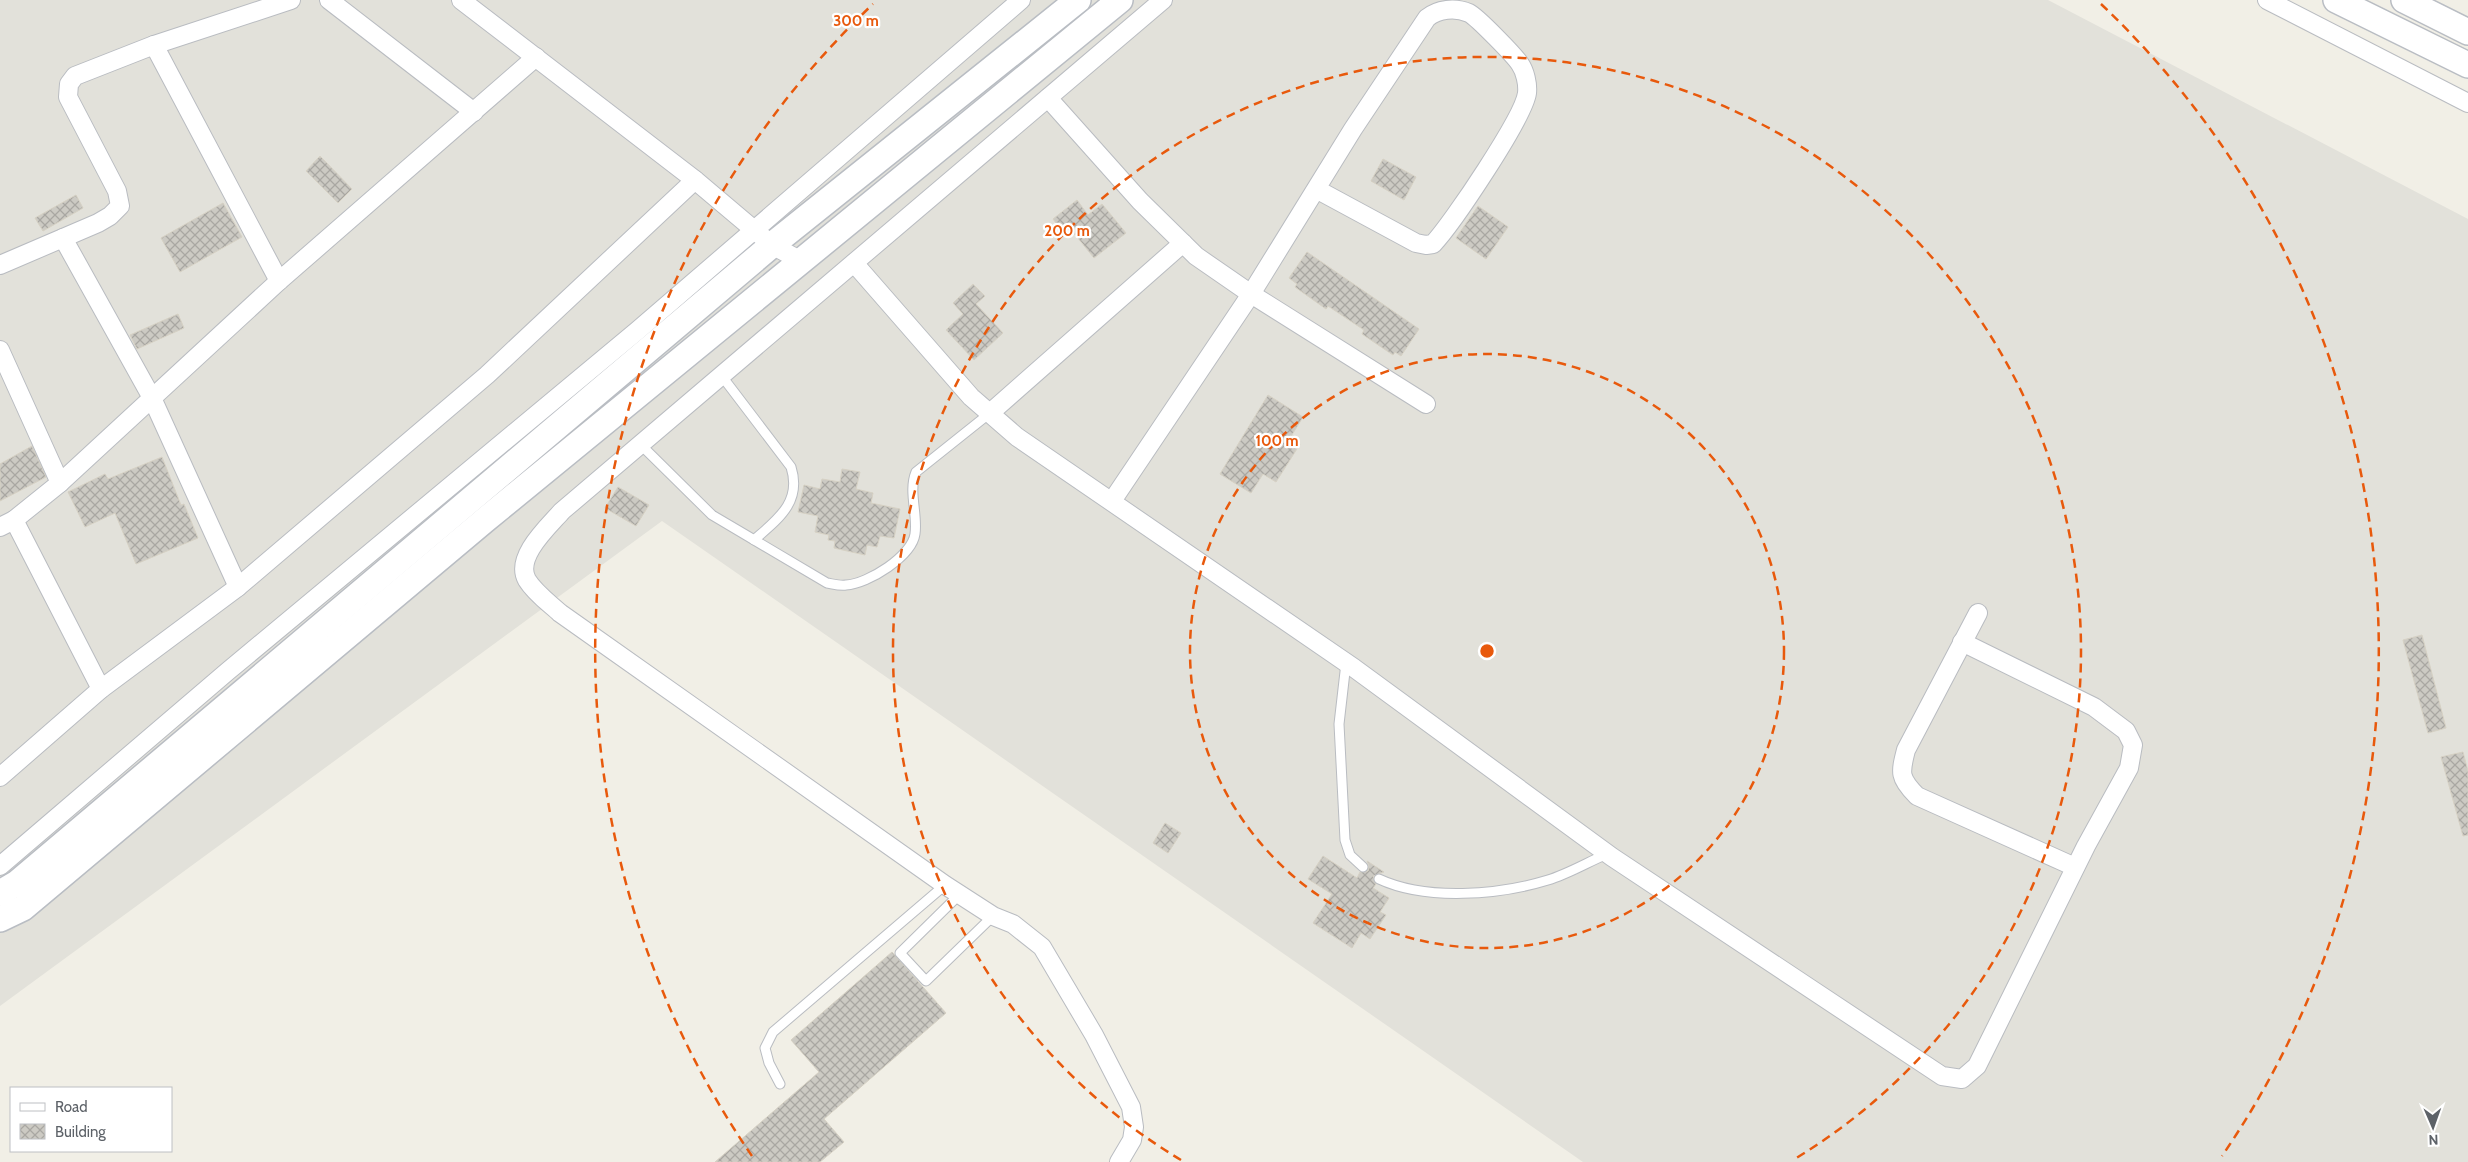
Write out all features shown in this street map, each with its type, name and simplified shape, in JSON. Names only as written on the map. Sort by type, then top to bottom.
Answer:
[{"type":"street","points":[[0,265],[110,216],[120,206],[117,191],[68,97],[69,84],[75,76],[154,46],[291,0]]},
{"type":"street","points":[[329,0],[474,112]]},
{"type":"street","points":[[461,0],[695,180],[764,238],[801,262]]},
{"type":"street","points":[[0,893],[17,883],[764,238],[1021,0]]},
{"type":"street","points":[[2,860],[228,671],[764,238],[1078,0]]},
{"type":"street","points":[[0,920],[23,908],[477,526],[1120,0]]},
{"type":"street","points":[[1119,1162],[1132,1140],[1134,1128],[1131,1107],[1094,1035],[1042,947],[1013,924],[993,916],[961,893],[945,885],[560,613],[538,594],[526,578],[524,565],[532,546],[562,511],[1163,0]]},
{"type":"street","points":[[2267,0],[2468,103]]},
{"type":"street","points":[[2336,0],[2468,65]]},
{"type":"street","points":[[2404,0],[2468,32]]},
{"type":"street","points":[[1112,501],[1251,294],[1316,190],[1427,18],[1435,12],[1446,10],[1470,13],[1520,64],[1526,79],[1528,92],[1523,109],[1490,163],[1433,244],[1416,243],[1316,190]]},
{"type":"street","points":[[154,46],[279,281]]},
{"type":"street","points":[[101,689],[7,524],[60,483],[279,281],[536,58]]},
{"type":"street","points":[[1048,98],[1140,201],[1196,256],[1251,294],[1426,404]]},
{"type":"street","points":[[0,778],[101,689],[238,587],[487,375],[695,180]]},
{"type":"street","points":[[63,238],[152,398],[238,587]]},
{"type":"street","points":[[990,413],[1183,242]]},
{"type":"street","points":[[854,263],[971,397],[1017,436],[1346,663],[1607,854],[1942,1076],[1962,1079],[1977,1066],[2075,867],[2129,768],[2133,745],[2126,731],[2094,707],[1962,642]]},
{"type":"street","points":[[0,350],[60,483]]},
{"type":"street","points":[[1978,612],[1906,750],[1900,772],[1906,785],[1917,796],[2075,867]]},
{"type":"lane","points":[[722,375],[791,467],[794,479],[793,496],[781,516],[754,540]]},
{"type":"lane","points":[[640,444],[712,515],[827,583],[846,585],[865,580],[894,563],[913,543],[915,532],[913,485],[916,472],[990,413]]},
{"type":"lane","points":[[1346,663],[1339,724],[1345,840],[1350,855],[1363,867]]},
{"type":"lane","points":[[1379,879],[1393,886],[1423,892],[1478,893],[1548,880],[1607,854]]},
{"type":"lane","points":[[780,1084],[769,1063],[765,1048],[773,1032],[945,885]]},
{"type":"lane","points":[[961,893],[900,953],[926,981],[993,916]]},
{"type":"shaded area","points":[[0,0],[2048,0],[2468,219],[2468,1162],[1583,1162],[662,521],[0,1006]]},
{"type":"building","points":[[320,156],[352,189],[338,203],[306,171]]},
{"type":"building","points":[[1383,159],[1416,177],[1404,200],[1371,181]]},
{"type":"building","points":[[76,195],[83,208],[43,231],[35,218]]},
{"type":"building","points":[[1077,200],[1088,215],[1102,204],[1126,233],[1094,258],[1069,227],[1063,232],[1053,219]]},
{"type":"building","points":[[223,203],[242,237],[180,272],[161,238]]},
{"type":"building","points":[[1478,206],[1508,227],[1486,259],[1456,238]]},
{"type":"building","points":[[1307,252],[1419,329],[1401,356],[1395,352],[1393,355],[1362,334],[1364,330],[1328,306],[1326,309],[1295,287],[1297,284],[1289,278]]},
{"type":"building","points":[[973,284],[985,296],[976,304],[1003,333],[974,360],[946,330],[963,314],[953,303]]},
{"type":"building","points":[[178,314],[184,328],[137,349],[130,335]]},
{"type":"building","points":[[1268,395],[1303,417],[1290,438],[1300,444],[1276,482],[1263,474],[1251,493],[1220,474]]},
{"type":"building","points":[[32,446],[46,477],[0,501],[0,464]]},
{"type":"building","points":[[162,457],[181,505],[184,504],[198,538],[136,564],[115,513],[85,527],[68,492],[105,474],[108,479]]},
{"type":"building","points":[[842,469],[860,472],[856,489],[873,493],[871,503],[900,509],[894,538],[880,536],[877,547],[867,545],[865,555],[834,548],[835,541],[828,540],[829,535],[815,532],[818,516],[798,512],[804,485],[820,489],[822,479],[840,482]]},
{"type":"building","points":[[618,487],[649,505],[636,526],[605,508]]},
{"type":"building","points":[[2422,635],[2446,728],[2428,733],[2403,640]]},
{"type":"building","points":[[2463,752],[2468,771],[2468,835],[2463,836],[2441,757]]},
{"type":"building","points":[[1165,823],[1181,833],[1168,853],[1153,843]]},
{"type":"building","points":[[1323,856],[1357,878],[1360,872],[1368,871],[1367,861],[1384,872],[1373,876],[1376,884],[1373,888],[1389,898],[1380,912],[1386,915],[1370,939],[1361,933],[1352,948],[1313,923],[1332,894],[1308,879]]},
{"type":"building","points":[[892,952],[946,1013],[824,1119],[844,1142],[820,1162],[715,1162],[819,1072],[791,1040]]}]
